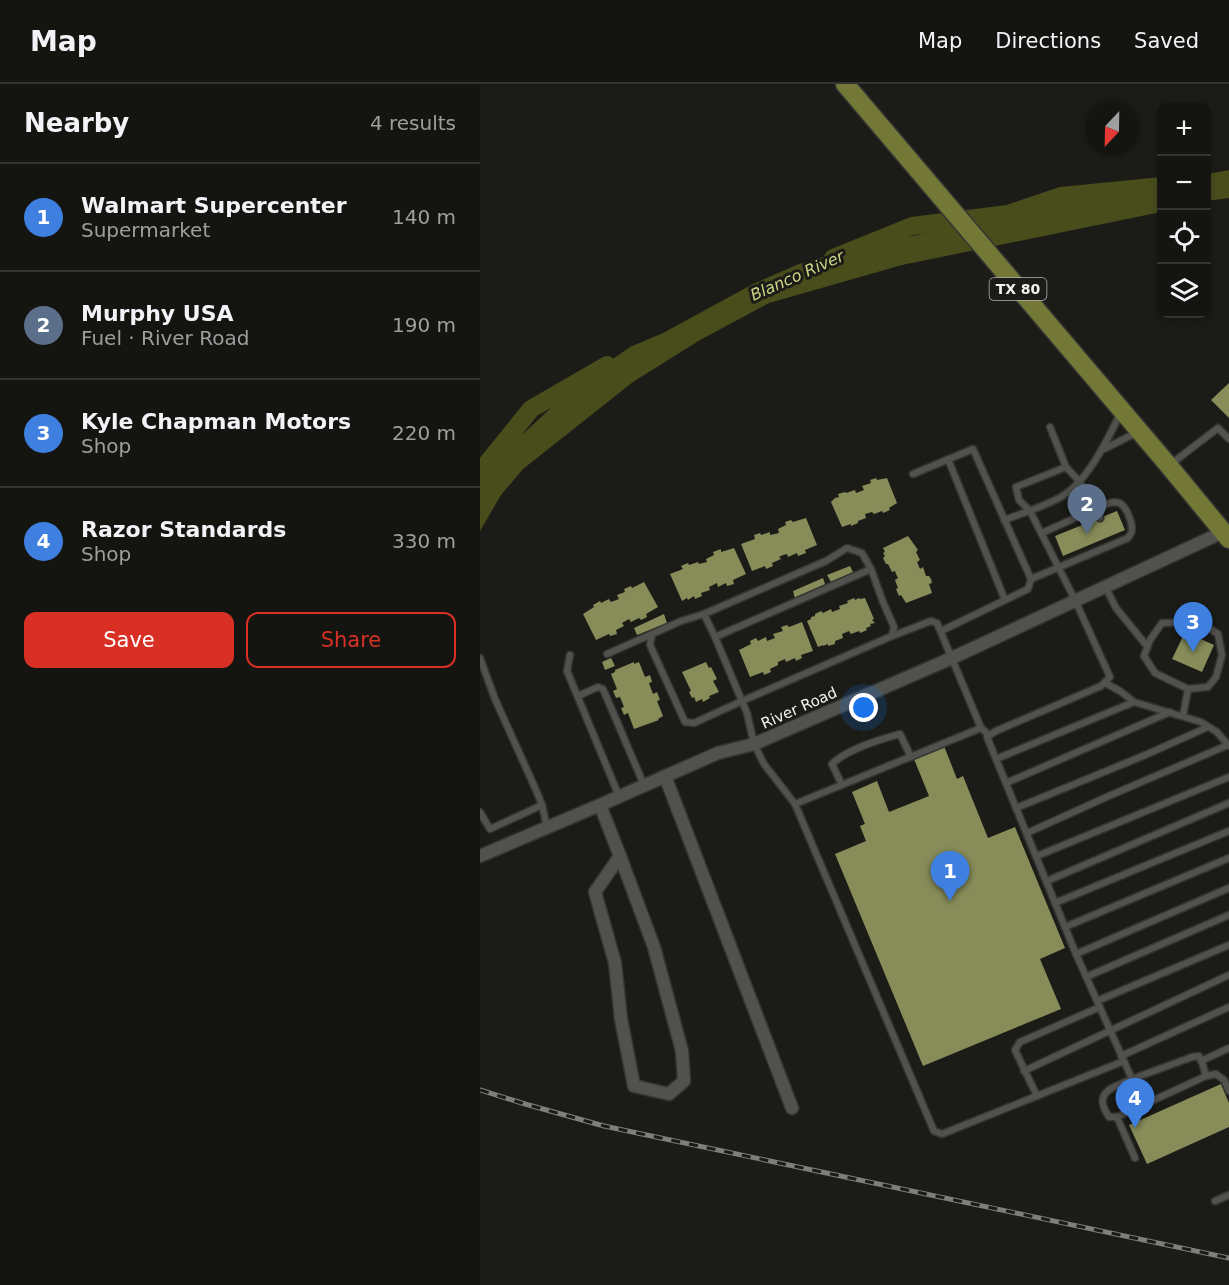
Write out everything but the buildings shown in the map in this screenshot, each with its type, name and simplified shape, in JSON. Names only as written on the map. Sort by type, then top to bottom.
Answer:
[{"type":"main road","points":[[839,84],[866,110]]},
{"type":"main road","name":"TX 80","points":[[847,84],[866,110],[1226,535]]},
{"type":"street","name":"River Road","points":[[480,856],[718,753],[754,744],[952,657],[1105,586],[1226,535]]},
{"type":"street","points":[[665,776],[792,1107]]},
{"type":"street","points":[[600,805],[620,856],[654,947],[682,1051],[684,1081],[669,1094],[634,1086],[621,1019],[615,963],[595,891],[620,856]]},
{"type":"lane","points":[[1004,520],[1063,496],[1079,482],[1103,449],[1117,405]]},
{"type":"lane","points":[[1050,427],[1066,467],[1079,482],[1100,518]]},
{"type":"lane","points":[[1169,466],[1218,428],[1229,439]]},
{"type":"lane","points":[[1103,449],[1139,431]]},
{"type":"lane","points":[[913,474],[973,448],[1031,579],[1028,589],[941,631]]},
{"type":"lane","points":[[948,459],[1005,600]]},
{"type":"lane","points":[[989,735],[1101,686],[1110,677],[1076,600],[1030,511],[1019,500],[1016,487],[1066,467]]},
{"type":"lane","points":[[1031,579],[1128,538],[1132,527],[1124,507],[1121,503],[1115,502],[1042,533]]},
{"type":"lane","points":[[1107,504],[1110,514]]},
{"type":"lane","points":[[1074,518],[1078,527]]},
{"type":"lane","points":[[1061,525],[1064,532]]},
{"type":"lane","points":[[1119,533],[1122,540]]},
{"type":"lane","points":[[1107,537],[1110,545]]},
{"type":"lane","points":[[1086,546],[1089,554]]},
{"type":"lane","points":[[607,654],[826,561],[847,548],[862,553],[871,569],[894,627],[892,636]]},
{"type":"lane","points":[[1072,552],[1075,560]]},
{"type":"lane","points":[[715,637],[871,569]]},
{"type":"lane","points":[[1105,586],[1116,608],[1147,646]]},
{"type":"lane","points":[[704,614],[747,713],[754,744],[764,764],[795,804],[934,1131],[942,1134],[1037,1096],[1229,1007]]},
{"type":"lane","points":[[652,634],[650,645],[679,712],[685,722],[690,723],[892,636],[931,621],[938,623],[981,728],[989,735]]},
{"type":"lane","points":[[1200,622],[1218,634],[1222,655],[1216,677],[1208,687],[1188,688],[1155,673],[1144,656],[1150,640],[1162,623],[1200,622]]},
{"type":"lane","points":[[570,655],[567,672],[619,796]]},
{"type":"lane","points":[[480,658],[495,699],[542,805],[547,827]]},
{"type":"lane","points":[[1027,833],[1229,746],[1217,732],[1201,722],[1134,702],[1105,683]]},
{"type":"lane","points":[[578,696],[598,687],[603,689],[645,785]]},
{"type":"lane","points":[[1183,716],[1188,688]]},
{"type":"lane","points":[[996,759],[1134,702]]},
{"type":"lane","points":[[1006,783],[1170,712]]},
{"type":"lane","points":[[1016,808],[1208,727]]},
{"type":"lane","points":[[795,804],[981,728]]},
{"type":"lane","points":[[842,785],[832,764],[838,758],[881,739],[900,734],[911,757]]},
{"type":"lane","points":[[989,735],[987,737],[1076,954],[1132,1079]]},
{"type":"lane","points":[[1036,856],[1229,777]]},
{"type":"lane","points":[[1047,881],[1229,803]]},
{"type":"lane","points":[[480,812],[490,829],[542,805]]},
{"type":"lane","points":[[1055,903],[1229,831]]},
{"type":"lane","points":[[1065,927],[1229,858]]},
{"type":"lane","points":[[1076,954],[1229,888]]},
{"type":"lane","points":[[1086,977],[1229,915]]},
{"type":"lane","points":[[1037,1096],[1015,1050],[1020,1042],[1229,945]]},
{"type":"lane","points":[[1024,1071],[1229,975]]},
{"type":"lane","points":[[1202,1061],[1229,1048]]},
{"type":"lane","points":[[1206,1076],[1199,1056],[1192,1057],[1108,1089],[1103,1099],[1103,1108],[1109,1117],[1117,1117],[1206,1076],[1216,1074],[1224,1080],[1229,1091]]},
{"type":"lane","points":[[1117,1117],[1135,1158]]},
{"type":"lane","points":[[1215,1201],[1229,1195]]},
{"type":"water","points":[[1229,170],[1229,198],[1211,200],[1211,173]]},
{"type":"water","points":[[1157,183],[1157,213],[902,265],[769,303],[700,340],[633,382],[523,469],[501,495],[480,531],[480,464],[524,433],[594,372],[630,347],[663,333],[753,284],[799,264],[845,251],[1030,210],[1069,198]]},
{"type":"waterway","name":"Blanco River","points":[[833,258],[912,226],[1008,214],[1061,196],[1157,186]]},
{"type":"waterway","name":"Blanco River","points":[[480,472],[531,409],[607,365]]},
{"type":"railway","points":[[480,1090],[604,1126],[1229,1258]]},
{"type":"place","name":"Murphy USA","points":[[1087,534]]},
{"type":"place","name":"Kyle Chapman Motors","points":[[1193,652]]},
{"type":"place","name":"Walmart Supercenter","points":[[950,901]]},
{"type":"place","name":"Razor Standards","points":[[1135,1128]]}]
